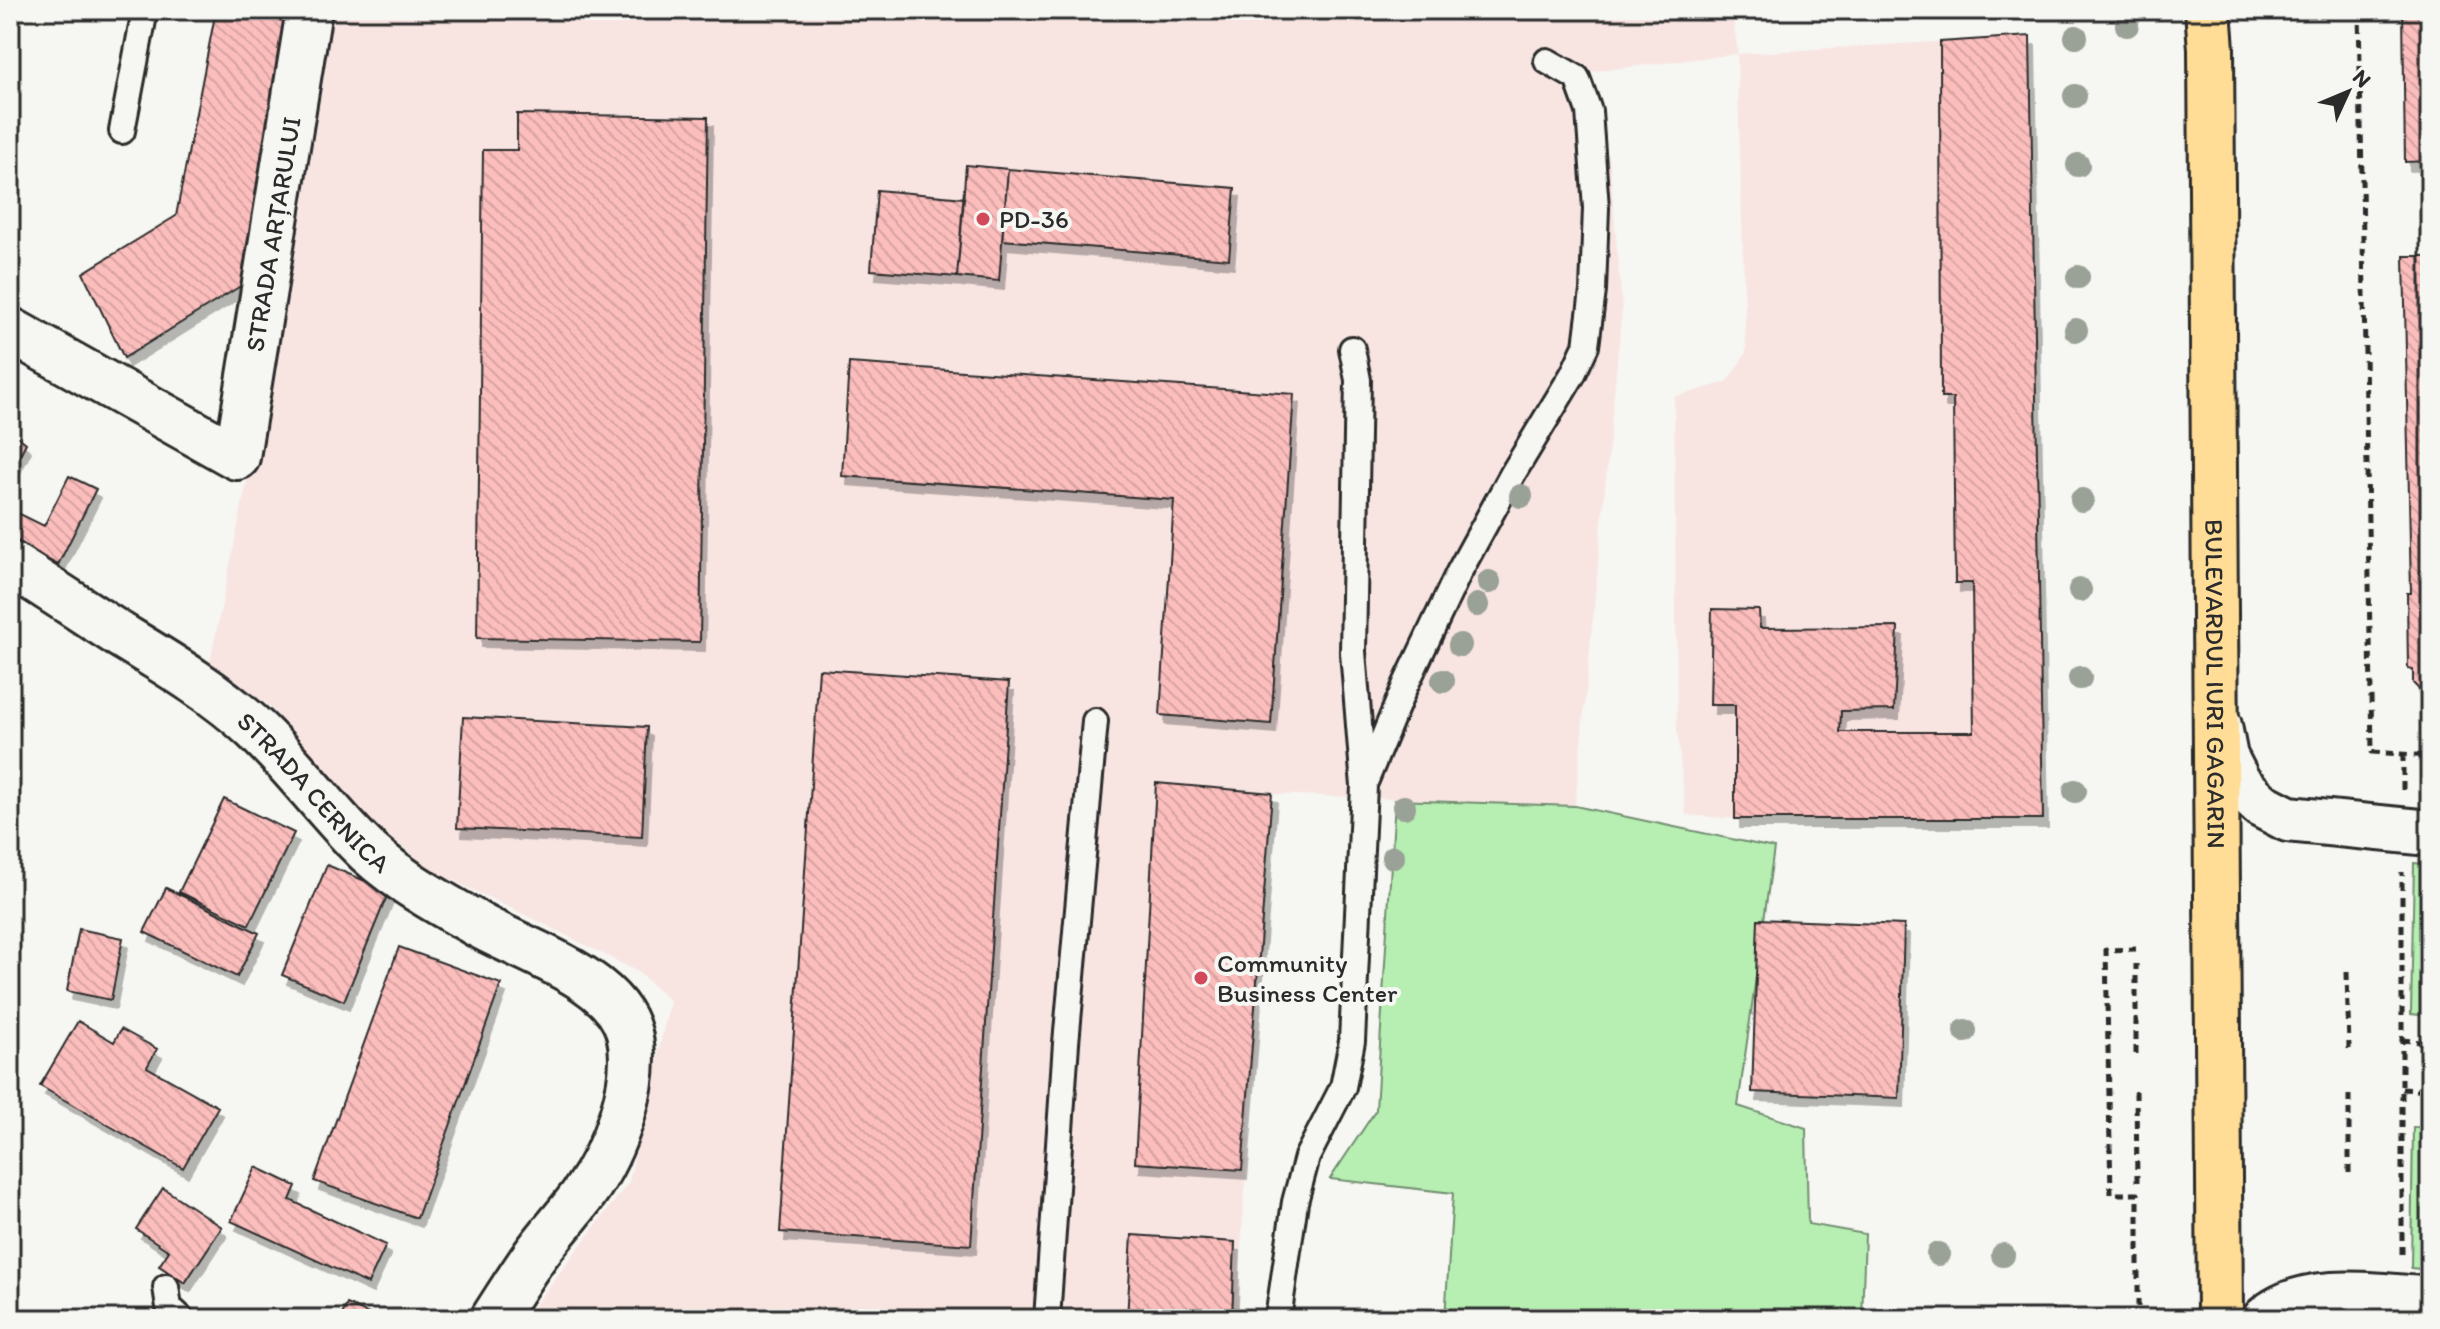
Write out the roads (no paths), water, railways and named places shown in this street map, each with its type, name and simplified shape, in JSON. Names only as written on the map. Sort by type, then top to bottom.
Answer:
[{"type":"main road","name":"BULEVARDUL IURI GAGARIN","points":[[2212,23],[2220,1319]]},
{"type":"street","name":"STRADA ARȚARULUI","points":[[10,330],[237,457],[309,10]]},
{"type":"street","name":"STRADA CERNICA","points":[[10,564],[160,660],[255,729],[318,795],[358,843],[395,873],[487,930],[578,976],[604,994],[621,1014],[629,1032],[632,1062],[625,1102],[611,1146],[586,1191],[533,1258],[493,1319]]},
{"type":"street","points":[[2217,699],[2225,757],[2239,784],[2261,805],[2288,819],[2411,833]]},
{"type":"street","points":[[2265,1319],[2274,1310],[2304,1298],[2336,1295],[2430,1300]]},
{"type":"lane","points":[[122,131],[145,10]]},
{"type":"lane","points":[[1364,786],[1405,686],[1459,572],[1586,346],[1593,291],[1596,208],[1589,111],[1577,78],[1547,61]]},
{"type":"lane","points":[[1278,1319],[1295,1202],[1307,1157],[1343,1087],[1352,1041],[1364,786],[1353,652],[1358,380],[1352,349]]},
{"type":"lane","points":[[1047,1319],[1066,1043],[1095,721]]},
{"type":"lane","points":[[166,1287],[169,1307],[182,1319]]},
{"type":"place","name":"PD-36","points":[[983,219]]},
{"type":"place","name":"Community Business Center","points":[[1201,978]]}]
